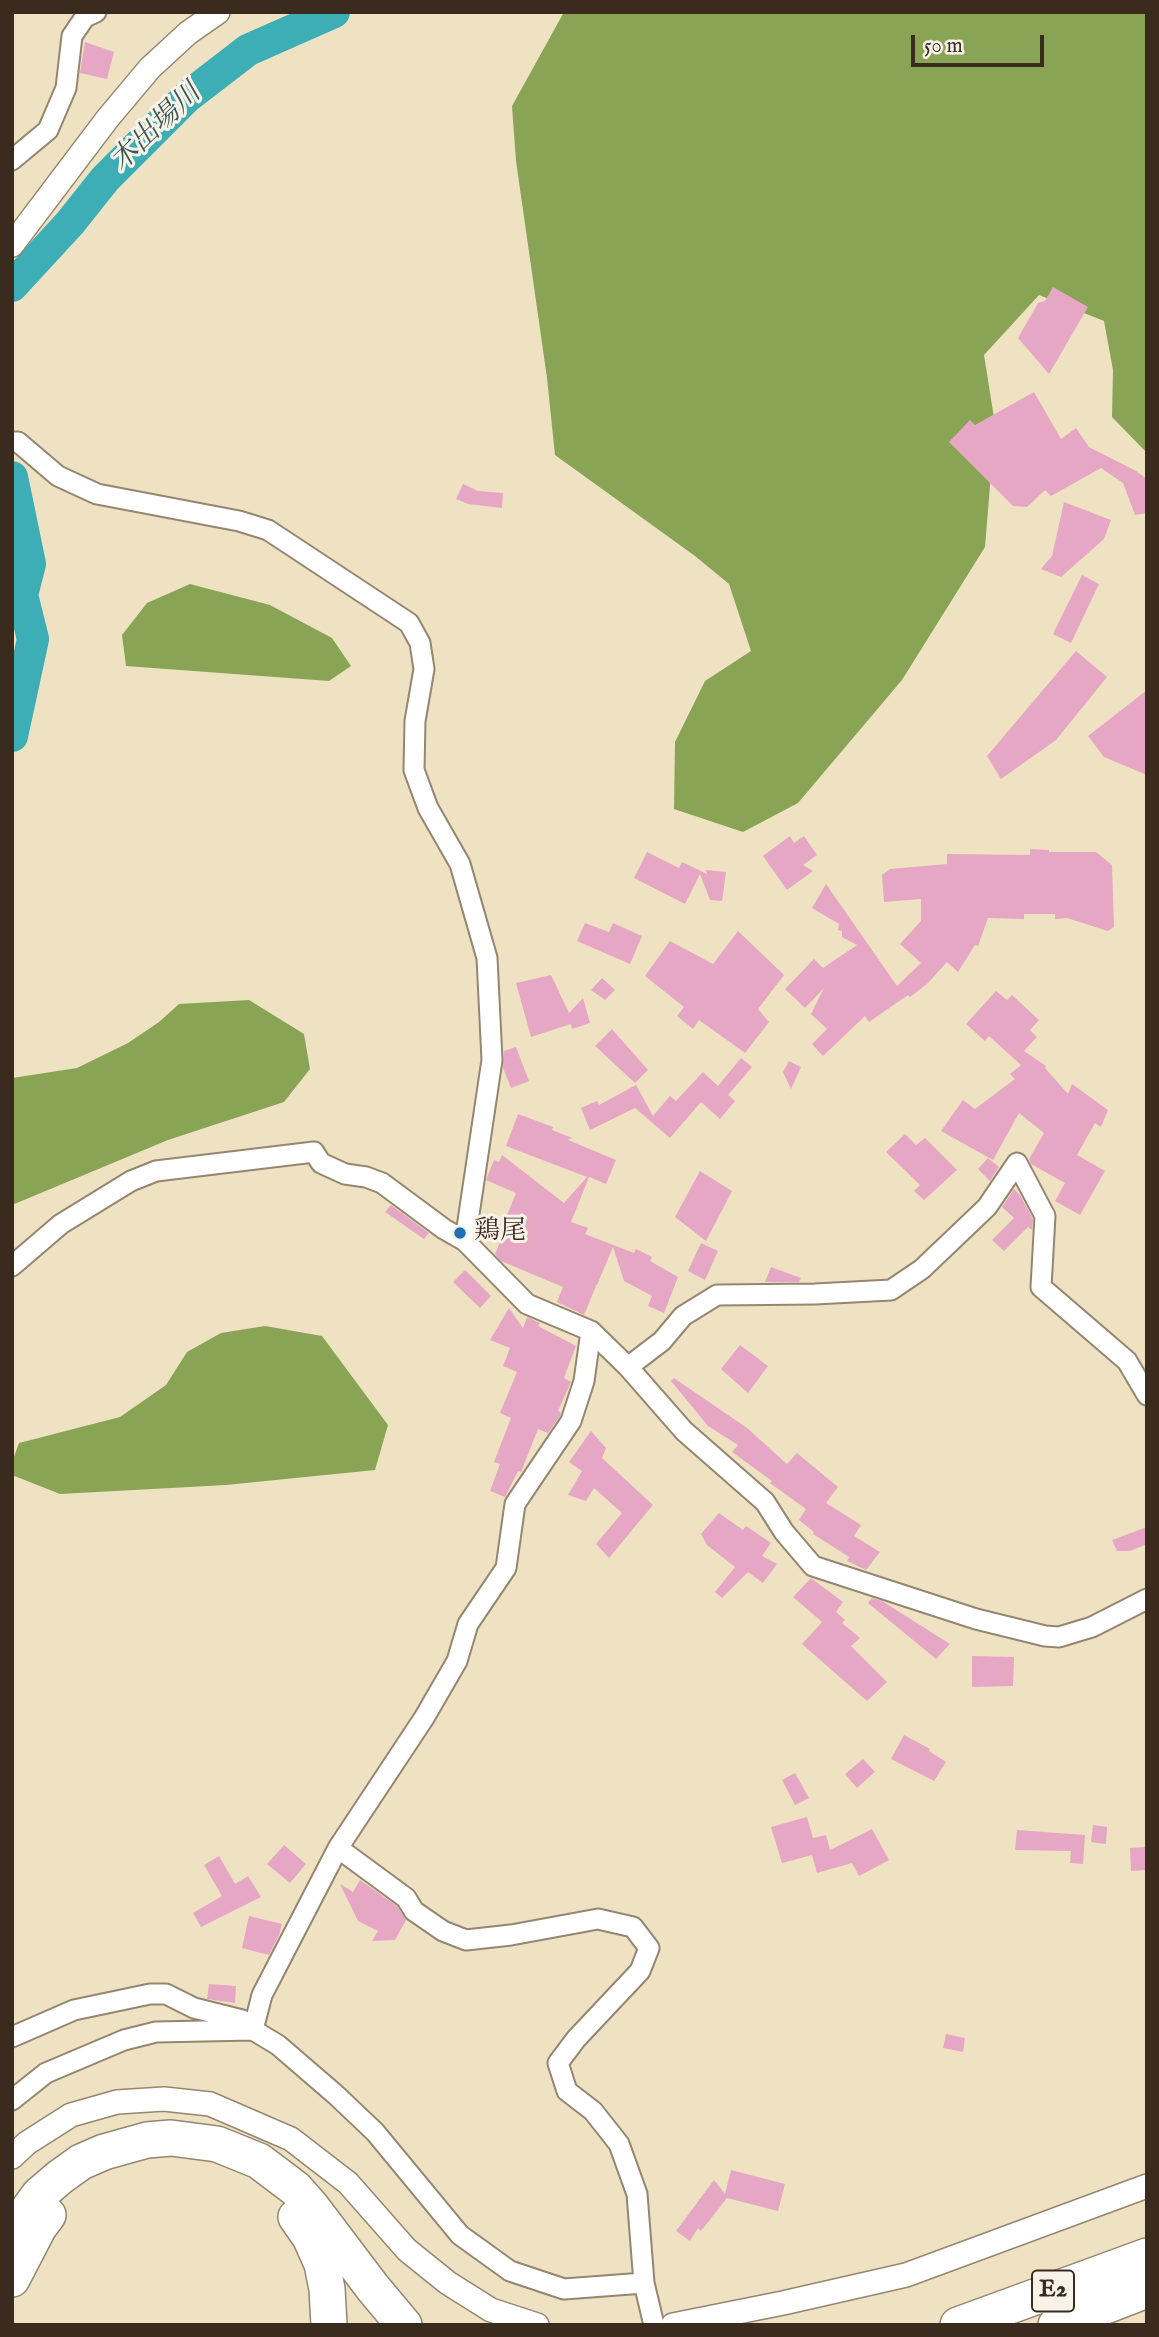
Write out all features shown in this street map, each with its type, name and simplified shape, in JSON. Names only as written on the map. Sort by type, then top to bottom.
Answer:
[{"type":"highway","points":[[12,2232],[46,2189],[81,2162],[104,2151],[147,2140],[171,2138],[218,2144],[259,2161],[296,2189],[404,2325]]},
{"type":"highway","points":[[12,2279],[38,2227],[76,2188],[99,2174],[150,2158],[203,2160],[232,2168],[256,2180],[294,2215],[310,2237],[322,2264],[327,2289],[329,2325]]},
{"type":"highway","name":"E2","points":[[958,2325],[1147,2256]]},
{"type":"highway","name":"E2","points":[[1056,2325],[1147,2290]]},
{"type":"street","points":[[12,160],[48,130],[66,88],[72,36],[85,17],[96,12]]},
{"type":"street","points":[[12,245],[108,118],[150,68],[188,33],[218,12]]},
{"type":"street","points":[[12,442],[18,442],[58,476],[97,494],[239,521],[268,530],[409,623],[420,643],[424,668],[415,721],[414,770],[428,808],[460,864],[487,958],[492,1060],[466,1241]]},
{"type":"street","points":[[12,1266],[61,1224],[131,1181],[156,1171],[314,1153],[321,1163],[345,1174],[382,1183],[444,1229],[466,1241],[527,1304],[591,1331],[628,1367],[684,1431],[765,1502],[784,1532],[813,1566],[976,1619],[1045,1636],[1059,1637],[1092,1627],[1147,1599]]},
{"type":"street","points":[[628,1367],[662,1341],[682,1316],[718,1296],[891,1290],[922,1269],[987,1207],[1017,1163],[1045,1216],[1041,1287],[1127,1361],[1147,1395]]},
{"type":"street","points":[[253,2030],[262,1995],[338,1848],[425,1718],[457,1661],[468,1624],[506,1568],[515,1504],[571,1421],[584,1381],[591,1331]]},
{"type":"street","points":[[338,1848],[406,1898],[414,1911],[443,1931],[466,1940],[511,1935],[598,1919],[633,1927],[649,1948],[640,1971],[576,2039],[558,2063],[567,2091],[593,2111],[619,2144],[637,2194],[643,2283],[654,2325]]},
{"type":"street","points":[[12,2037],[74,2010],[150,1994],[166,1994],[194,2008],[242,2020],[278,2045],[336,2095],[375,2132],[460,2235],[510,2271],[564,2289],[643,2283]]},
{"type":"street","points":[[12,2100],[46,2073],[124,2040],[156,2032],[253,2030]]},
{"type":"street","points":[[12,2157],[27,2143],[71,2115],[117,2102],[164,2099],[210,2104],[291,2139],[348,2183],[407,2250],[448,2283],[491,2310],[537,2325]]},
{"type":"street","points":[[673,2325],[906,2275],[1147,2186]]},
{"type":"green space","points":[[564,12],[1147,12],[1147,453],[1112,417],[1113,370],[1104,321],[1039,295],[984,355],[995,424],[985,547],[902,680],[798,803],[743,832],[674,809],[675,742],[705,681],[751,651],[729,584],[695,556],[555,455],[547,378],[516,161],[512,106]]},
{"type":"green space","points":[[190,584],[270,605],[332,638],[351,666],[329,681],[126,666],[122,635],[147,603]]},
{"type":"green space","points":[[249,1000],[304,1034],[310,1069],[284,1102],[168,1140],[12,1205],[12,1078],[77,1068],[128,1043],[159,1022],[179,1004]]},
{"type":"green space","points":[[265,1326],[322,1336],[388,1425],[375,1470],[226,1485],[60,1494],[12,1475],[12,1462],[19,1443],[120,1417],[166,1385],[187,1352],[221,1333]]},
{"type":"building","points":[[85,42],[114,52],[107,79],[80,73]]},
{"type":"building","points":[[1053,287],[1088,307],[1049,374],[1018,338],[1038,303],[1045,301]]},
{"type":"building","points":[[1034,392],[1061,439],[1076,428],[1089,447],[1147,479],[1147,513],[1135,515],[1123,483],[1101,468],[1051,496],[1045,490],[1027,507],[1013,506],[949,442],[970,420],[975,425]]},
{"type":"building","points":[[463,484],[478,491],[503,493],[502,508],[468,504],[456,499]]},
{"type":"building","points":[[1064,502],[1111,520],[1104,539],[1061,577],[1041,569],[1052,556]]},
{"type":"building","points":[[1082,575],[1099,584],[1071,643],[1053,634]]},
{"type":"building","points":[[1076,651],[1107,677],[1056,740],[1001,779],[987,756]]},
{"type":"building","points":[[1147,690],[1147,775],[1104,757],[1088,736]]},
{"type":"building","points":[[790,836],[794,843],[804,836],[817,855],[803,865],[813,871],[787,890],[763,856]]},
{"type":"building","points":[[1030,849],[1049,852],[1096,852],[1112,865],[1114,927],[1108,931],[1067,918],[1055,919],[1055,914],[1024,914],[1024,919],[988,918],[978,946],[975,945],[958,972],[947,962],[927,984],[910,997],[908,995],[869,1022],[865,1016],[823,1056],[812,1044],[827,1029],[811,1014],[824,988],[805,1008],[785,989],[814,959],[823,968],[857,945],[842,937],[842,931],[838,930],[839,924],[812,908],[826,884],[897,986],[921,963],[900,944],[921,921],[921,899],[884,902],[882,875],[890,869],[947,864],[947,854],[1030,855]]},
{"type":"building","points":[[647,852],[679,868],[682,862],[707,874],[706,870],[726,872],[722,901],[710,900],[700,874],[685,904],[634,878]]},
{"type":"building","points":[[585,923],[609,932],[613,923],[642,936],[630,964],[577,941]]},
{"type":"building","points":[[738,931],[784,975],[758,1009],[769,1022],[745,1053],[699,1020],[693,1029],[677,1016],[684,1007],[645,976],[670,941],[713,964]]},
{"type":"building","points":[[551,975],[569,1013],[583,998],[590,1023],[572,1029],[571,1024],[531,1037],[516,983]]},
{"type":"building","points":[[602,978],[615,990],[605,1000],[591,990]]},
{"type":"building","points":[[996,991],[1007,1000],[1012,995],[1039,1020],[1030,1030],[1037,1037],[1024,1051],[1046,1066],[1068,1094],[1072,1084],[1108,1110],[1101,1127],[1095,1123],[1077,1155],[1105,1171],[1080,1215],[1055,1201],[1065,1183],[1031,1164],[1029,1159],[1044,1133],[1019,1113],[993,1160],[941,1131],[963,1100],[975,1109],[1015,1079],[1010,1074],[1021,1065],[989,1036],[985,1041],[966,1024]]},
{"type":"building","points":[[612,1029],[648,1070],[635,1083],[595,1046]]},
{"type":"building","points":[[516,1047],[529,1081],[511,1088],[503,1068],[504,1051]]},
{"type":"building","points":[[741,1058],[752,1067],[728,1095],[735,1101],[720,1119],[701,1102],[670,1138],[635,1108],[590,1130],[581,1108],[597,1101],[599,1105],[636,1085],[653,1116],[670,1096],[676,1101],[703,1072],[718,1086]]},
{"type":"building","points":[[789,1061],[801,1067],[791,1089],[783,1072]]},
{"type":"building","points":[[518,1114],[553,1127],[552,1130],[572,1138],[568,1140],[616,1160],[606,1184],[589,1177],[571,1222],[588,1228],[585,1234],[634,1253],[636,1249],[652,1257],[650,1261],[678,1277],[664,1313],[648,1306],[652,1296],[624,1281],[613,1247],[584,1315],[557,1302],[563,1287],[501,1261],[495,1254],[507,1227],[503,1225],[516,1193],[486,1180],[494,1160],[499,1162],[502,1155],[564,1203],[587,1177],[506,1146]]},
{"type":"building","points":[[905,1134],[916,1145],[925,1138],[957,1170],[924,1200],[914,1191],[920,1185],[886,1152]]},
{"type":"building","points":[[988,1158],[999,1167],[990,1181],[978,1169]]},
{"type":"building","points":[[700,1171],[732,1191],[706,1241],[675,1217]]},
{"type":"building","points":[[1014,1189],[1033,1219],[1032,1230],[1028,1227],[1004,1251],[992,1240],[1014,1218],[1002,1207]]},
{"type":"building","points":[[391,1205],[429,1233],[424,1239],[385,1212]]},
{"type":"building","points":[[701,1243],[718,1251],[705,1280],[688,1271]]},
{"type":"building","points":[[771,1267],[801,1278],[799,1282],[765,1282]]},
{"type":"building","points":[[465,1270],[491,1296],[480,1308],[453,1282]]},
{"type":"building","points":[[509,1308],[523,1328],[527,1317],[540,1323],[538,1326],[576,1346],[564,1378],[571,1382],[558,1411],[561,1412],[560,1416],[548,1433],[538,1429],[521,1472],[518,1471],[505,1497],[490,1491],[500,1464],[494,1462],[511,1418],[500,1413],[517,1372],[503,1366],[510,1348],[490,1340]]},
{"type":"building","points":[[740,1345],[768,1366],[748,1393],[721,1369]]},
{"type":"building","points":[[674,1378],[747,1428],[787,1464],[797,1453],[838,1487],[826,1503],[861,1525],[854,1536],[880,1552],[866,1570],[847,1561],[849,1557],[813,1534],[814,1532],[799,1520],[806,1509],[732,1452],[738,1445],[708,1426],[671,1381]]},
{"type":"building","points":[[591,1431],[606,1448],[602,1458],[653,1505],[609,1558],[596,1544],[622,1513],[594,1488],[586,1501],[568,1495],[582,1471],[569,1462]]},
{"type":"building","points":[[719,1513],[743,1530],[746,1526],[771,1543],[762,1556],[777,1564],[763,1583],[748,1572],[722,1598],[715,1592],[735,1567],[707,1545],[701,1534]]},
{"type":"building","points":[[1147,1527],[1147,1544],[1130,1551],[1117,1551],[1112,1540]]},
{"type":"building","points":[[811,1578],[843,1602],[836,1612],[845,1620],[842,1623],[860,1638],[851,1646],[887,1682],[867,1701],[802,1644],[822,1622],[793,1597]]},
{"type":"building","points":[[872,1598],[882,1601],[950,1644],[936,1659],[868,1603]]},
{"type":"building","points":[[972,1656],[1014,1657],[1013,1686],[972,1687]]},
{"type":"building","points":[[904,1735],[930,1749],[929,1751],[946,1762],[934,1781],[891,1759]]},
{"type":"building","points":[[863,1759],[875,1772],[857,1788],[845,1774]]},
{"type":"building","points":[[795,1773],[809,1798],[795,1805],[782,1780]]},
{"type":"building","points":[[807,1817],[813,1838],[826,1835],[830,1850],[872,1829],[889,1860],[859,1876],[852,1863],[817,1873],[812,1855],[782,1863],[771,1827]]},
{"type":"building","points":[[1093,1825],[1107,1827],[1106,1844],[1091,1842]]},
{"type":"building","points":[[1017,1830],[1085,1835],[1083,1864],[1070,1863],[1071,1851],[1015,1850]]},
{"type":"building","points":[[284,1845],[306,1864],[290,1883],[267,1864]]},
{"type":"building","points":[[1147,1847],[1147,1870],[1131,1871],[1130,1848]]},
{"type":"building","points":[[219,1856],[235,1884],[248,1876],[261,1897],[201,1927],[193,1913],[222,1896],[204,1865]]},
{"type":"building","points":[[360,1880],[397,1906],[406,1920],[395,1940],[372,1941],[378,1931],[358,1921],[340,1884],[353,1892]]},
{"type":"building","points":[[249,1916],[282,1924],[269,1955],[242,1948]]},
{"type":"building","points":[[209,1984],[236,1986],[235,2003],[207,1999]]},
{"type":"building","points":[[946,2034],[965,2038],[963,2052],[943,2048]]},
{"type":"building","points":[[731,2170],[785,2184],[778,2211],[727,2198],[701,2231],[698,2228],[690,2241],[676,2231],[714,2180],[725,2194]]},
{"type":"waterway","name":"木出場川","points":[[12,286],[70,223],[105,179],[187,97],[248,50],[334,12]]},
{"type":"waterway","name":"木出場川","points":[[12,477],[30,564],[22,595],[33,639],[12,736]]},
{"type":"place","name":"鶏尾","points":[[460,1233]]}]
